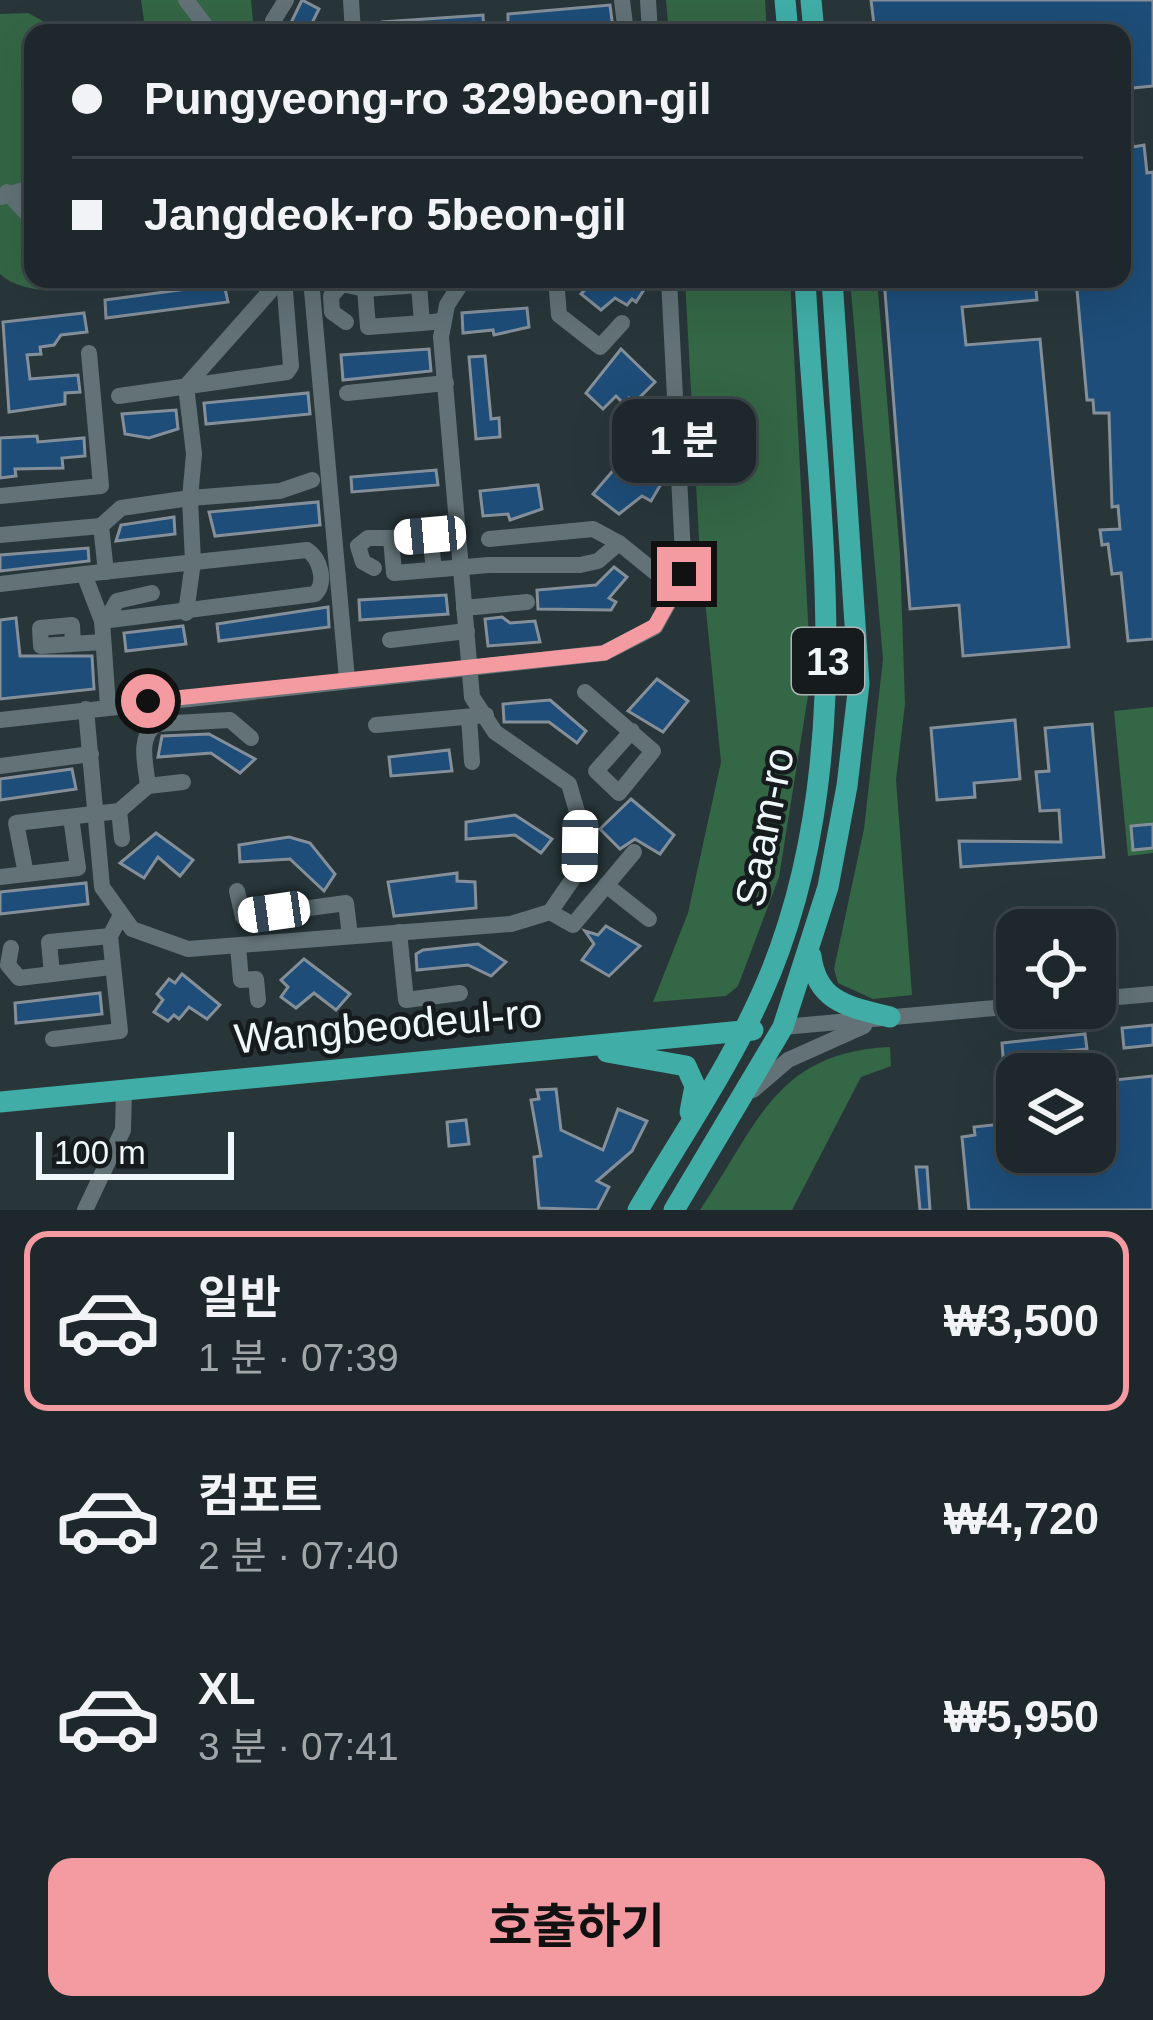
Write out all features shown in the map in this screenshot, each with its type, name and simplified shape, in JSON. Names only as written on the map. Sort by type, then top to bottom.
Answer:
[{"type":"main road","name":"Saam-ro","points":[[638,1210],[745,1031],[772,968],[798,883],[829,680],[806,288]]},
{"type":"main road","name":"Saam-ro","points":[[674,1210],[783,1027],[810,950],[847,786],[859,684],[833,288]]},
{"type":"main road","points":[[810,950],[814,975],[828,998],[890,1017]]},
{"type":"main road","name":"Wangbeodeul-ro","points":[[0,1102],[783,1027]]},
{"type":"main road","points":[[571,1047],[686,1066],[695,1086],[686,1129]]},
{"type":"street","points":[[186,0],[205,24]]},
{"type":"street","points":[[273,21],[286,0]]},
{"type":"street","points":[[186,613],[194,562],[190,498],[194,454],[187,386],[275,288]]},
{"type":"street","points":[[118,396],[287,372],[291,366],[284,288]]},
{"type":"street","points":[[312,288],[347,679]]},
{"type":"street","points":[[338,288],[331,296],[332,312],[346,322]]},
{"type":"street","points":[[360,288],[378,288]]},
{"type":"street","points":[[419,288],[422,322]]},
{"type":"street","points":[[459,288],[442,321],[472,697],[478,716],[472,762]]},
{"type":"street","points":[[557,288],[559,315],[601,347],[622,323]]},
{"type":"street","points":[[0,720],[619,649],[655,626],[676,596],[686,561],[670,288]]},
{"type":"street","points":[[365,289],[368,327],[442,321]]},
{"type":"street","points":[[0,496],[101,486],[89,352]]},
{"type":"street","points":[[347,393],[446,382]]},
{"type":"street","points":[[0,535],[101,526],[121,508],[280,491],[312,480]]},
{"type":"street","points":[[101,526],[106,572]]},
{"type":"street","points":[[489,539],[592,529],[619,543],[656,573]]},
{"type":"street","points":[[374,568],[363,562],[358,546],[368,538],[430,535],[434,569]]},
{"type":"street","points":[[391,538],[394,574],[461,567],[580,566],[598,561],[619,543]]},
{"type":"street","points":[[0,584],[307,550],[318,562],[320,589],[314,594],[104,621]]},
{"type":"street","points":[[84,574],[104,621],[108,706]]},
{"type":"street","points":[[104,621],[117,602],[152,593]]},
{"type":"street","points":[[464,608],[527,602]]},
{"type":"street","points":[[391,640],[467,632]]},
{"type":"street","points":[[73,644],[103,642]]},
{"type":"street","points":[[585,692],[653,751],[619,793],[596,771]]},
{"type":"street","points":[[86,709],[102,887],[120,916],[147,938],[172,947],[238,946],[511,924],[550,912],[579,870],[580,822],[569,784],[478,716],[376,725]]},
{"type":"street","points":[[148,786],[143,748],[148,729],[156,724],[230,720],[251,737]]},
{"type":"street","points":[[569,784],[596,771],[632,731]]},
{"type":"street","points":[[0,766],[92,754]]},
{"type":"street","points":[[26,874],[16,823],[119,811],[148,786],[183,782]]},
{"type":"street","points":[[119,811],[122,839]]},
{"type":"street","points":[[0,877],[78,868],[70,817]]},
{"type":"street","points":[[550,912],[573,925],[634,851]]},
{"type":"street","points":[[606,885],[649,919]]},
{"type":"street","points":[[236,891],[243,916],[346,903],[350,936]]},
{"type":"street","points":[[52,1039],[120,1031],[110,936],[120,916]]},
{"type":"street","points":[[399,932],[406,1000],[460,994]]},
{"type":"street","points":[[52,974],[49,942],[110,936]]},
{"type":"street","points":[[238,946],[242,980]]},
{"type":"street","points":[[11,948],[8,965],[19,978],[111,967]]},
{"type":"street","points":[[219,980],[256,979],[258,1000]]},
{"type":"street","points":[[1116,997],[1153,994]]},
{"type":"street","points":[[783,1027],[996,1008]]},
{"type":"street","points":[[732,1113],[788,1060],[890,1017]]},
{"type":"street","points":[[86,1210],[123,1130],[124,1090]]},
{"type":"green space","points":[[141,0],[251,0],[253,24],[142,24]]},
{"type":"green space","points":[[666,0],[765,0],[766,24],[668,24]]},
{"type":"green space","points":[[28,13],[48,24],[24,24],[24,286],[0,274],[0,14]]},
{"type":"green space","points":[[685,288],[790,288],[811,677],[779,877],[738,986],[726,996],[653,1002],[688,913],[721,762],[699,539]]},
{"type":"green space","points":[[851,288],[878,288],[900,555],[905,704],[896,780],[912,995],[873,999],[838,983],[834,969],[864,829],[883,659]]},
{"type":"green space","points":[[1153,707],[1153,853],[1128,856],[1114,711]]},
{"type":"green space","points":[[890,1047],[891,1066],[861,1077],[792,1210],[700,1210],[755,1123],[794,1079],[851,1052]]},
{"type":"building","points":[[302,0],[319,9],[312,24],[290,24]]},
{"type":"building","points":[[871,0],[1153,0],[1153,86],[1131,88],[1131,24],[874,24]]},
{"type":"building","points":[[610,5],[612,24],[508,24],[508,14]]},
{"type":"building","points":[[483,15],[484,24],[382,24]]},
{"type":"building","points":[[1131,124],[1133,147],[1144,145],[1147,173],[1153,172],[1153,639],[1128,641],[1121,573],[1112,574],[1108,544],[1102,545],[1100,530],[1120,529],[1118,506],[1112,507],[1109,413],[1094,413],[1093,400],[1087,400],[1077,288],[1131,288]]},
{"type":"building","points":[[225,288],[228,302],[106,318],[105,300]]},
{"type":"building","points":[[587,288],[645,288],[636,302],[632,299],[627,305],[615,298],[601,310],[581,294]]},
{"type":"building","points":[[885,288],[1036,288],[1037,300],[962,307],[966,345],[1040,339],[1069,647],[963,656],[959,605],[910,609]]},
{"type":"building","points":[[527,308],[529,327],[494,335],[493,330],[463,333],[462,313]]},
{"type":"building","points":[[84,313],[87,332],[61,335],[54,345],[40,347],[41,354],[27,355],[30,379],[78,375],[80,392],[65,393],[65,404],[9,412],[3,322]]},
{"type":"building","points":[[429,349],[431,371],[343,380],[341,355]]},
{"type":"building","points":[[621,349],[655,382],[635,402],[629,398],[624,404],[616,396],[603,409],[586,393]]},
{"type":"building","points":[[485,356],[491,419],[499,418],[500,437],[476,439],[469,357]]},
{"type":"building","points":[[308,393],[310,414],[206,424],[204,403]]},
{"type":"building","points":[[176,410],[178,429],[149,438],[125,434],[122,414]]},
{"type":"building","points":[[37,436],[38,442],[84,438],[85,456],[62,458],[63,468],[15,469],[16,476],[0,478],[0,438]]},
{"type":"building","points":[[628,453],[664,479],[651,501],[642,496],[619,514],[593,494]]},
{"type":"building","points":[[436,470],[438,485],[352,492],[351,477]]},
{"type":"building","points":[[538,485],[542,509],[510,520],[508,514],[483,516],[480,491]]},
{"type":"building","points":[[318,502],[320,525],[215,536],[209,512]]},
{"type":"building","points":[[174,517],[175,534],[116,541],[121,525]]},
{"type":"building","points":[[88,548],[89,561],[0,571],[0,555]]},
{"type":"building","points":[[614,567],[627,577],[609,598],[616,602],[611,610],[538,609],[537,590],[596,585]]},
{"type":"building","points":[[446,595],[448,614],[360,620],[359,600]]},
{"type":"building","points":[[328,607],[329,627],[219,641],[217,624]]},
{"type":"building","points":[[502,617],[510,623],[535,621],[540,642],[488,646],[485,619]]},
{"type":"building","points":[[16,618],[20,656],[92,656],[94,689],[0,699],[0,620]]},
{"type":"building","points":[[183,626],[186,644],[126,651],[124,633]]},
{"type":"building","points":[[657,679],[688,701],[663,732],[628,711]]},
{"type":"building","points":[[550,700],[586,731],[577,743],[549,722],[504,722],[503,704]]},
{"type":"building","points":[[1015,720],[1020,779],[974,783],[975,797],[937,800],[931,728]]},
{"type":"building","points":[[1092,724],[1104,857],[961,867],[959,841],[1061,842],[1059,810],[1040,811],[1036,772],[1049,771],[1045,728]]},
{"type":"building","points":[[209,734],[255,759],[240,773],[211,753],[158,757],[162,736]]},
{"type":"building","points":[[449,750],[452,771],[391,776],[389,757]]},
{"type":"building","points":[[72,769],[76,789],[0,800],[0,779]]},
{"type":"building","points":[[631,799],[674,835],[660,854],[635,839],[620,849],[600,829]]},
{"type":"building","points":[[515,815],[552,839],[541,853],[515,835],[466,839],[466,822]]},
{"type":"building","points":[[1153,824],[1153,848],[1133,850],[1131,826]]},
{"type":"building","points":[[156,833],[193,860],[180,876],[158,857],[144,878],[120,863]]},
{"type":"building","points":[[289,837],[310,843],[335,874],[324,891],[290,859],[240,862],[239,845]]},
{"type":"building","points":[[457,873],[457,881],[475,882],[476,908],[394,916],[388,882]]},
{"type":"building","points":[[86,883],[88,904],[0,914],[0,892]]},
{"type":"building","points":[[606,926],[640,946],[609,976],[582,960],[594,944],[585,931],[598,935]]},
{"type":"building","points":[[478,944],[506,962],[491,976],[468,965],[417,970],[416,954],[423,950]]},
{"type":"building","points":[[304,959],[350,994],[336,1010],[314,993],[296,1008],[281,997],[288,987],[281,980]]},
{"type":"building","points":[[182,974],[220,1005],[207,1019],[189,1007],[179,1019],[174,1015],[168,1021],[154,1012],[163,1000],[157,994],[169,979],[175,983]]},
{"type":"building","points":[[100,993],[102,1014],[16,1023],[15,1003]]},
{"type":"building","points":[[1153,1025],[1153,1045],[1124,1048],[1122,1028]]},
{"type":"building","points":[[1085,1034],[1087,1049],[1003,1053],[1002,1043]]},
{"type":"building","points":[[1153,1076],[1153,1210],[969,1210],[962,1137],[975,1135],[974,1127],[996,1125],[996,1173],[1116,1173],[1116,1080]]},
{"type":"building","points":[[556,1089],[561,1130],[603,1150],[618,1109],[647,1121],[632,1151],[597,1181],[609,1187],[597,1210],[539,1208],[534,1157],[541,1156],[531,1100],[539,1099],[537,1090]]},
{"type":"building","points":[[466,1120],[469,1144],[449,1146],[447,1122]]},
{"type":"building","points":[[916,1167],[927,1167],[930,1210],[920,1210]]},
{"type":"route","points":[[148,701],[604,653],[655,626],[676,596],[684,574]]}]
